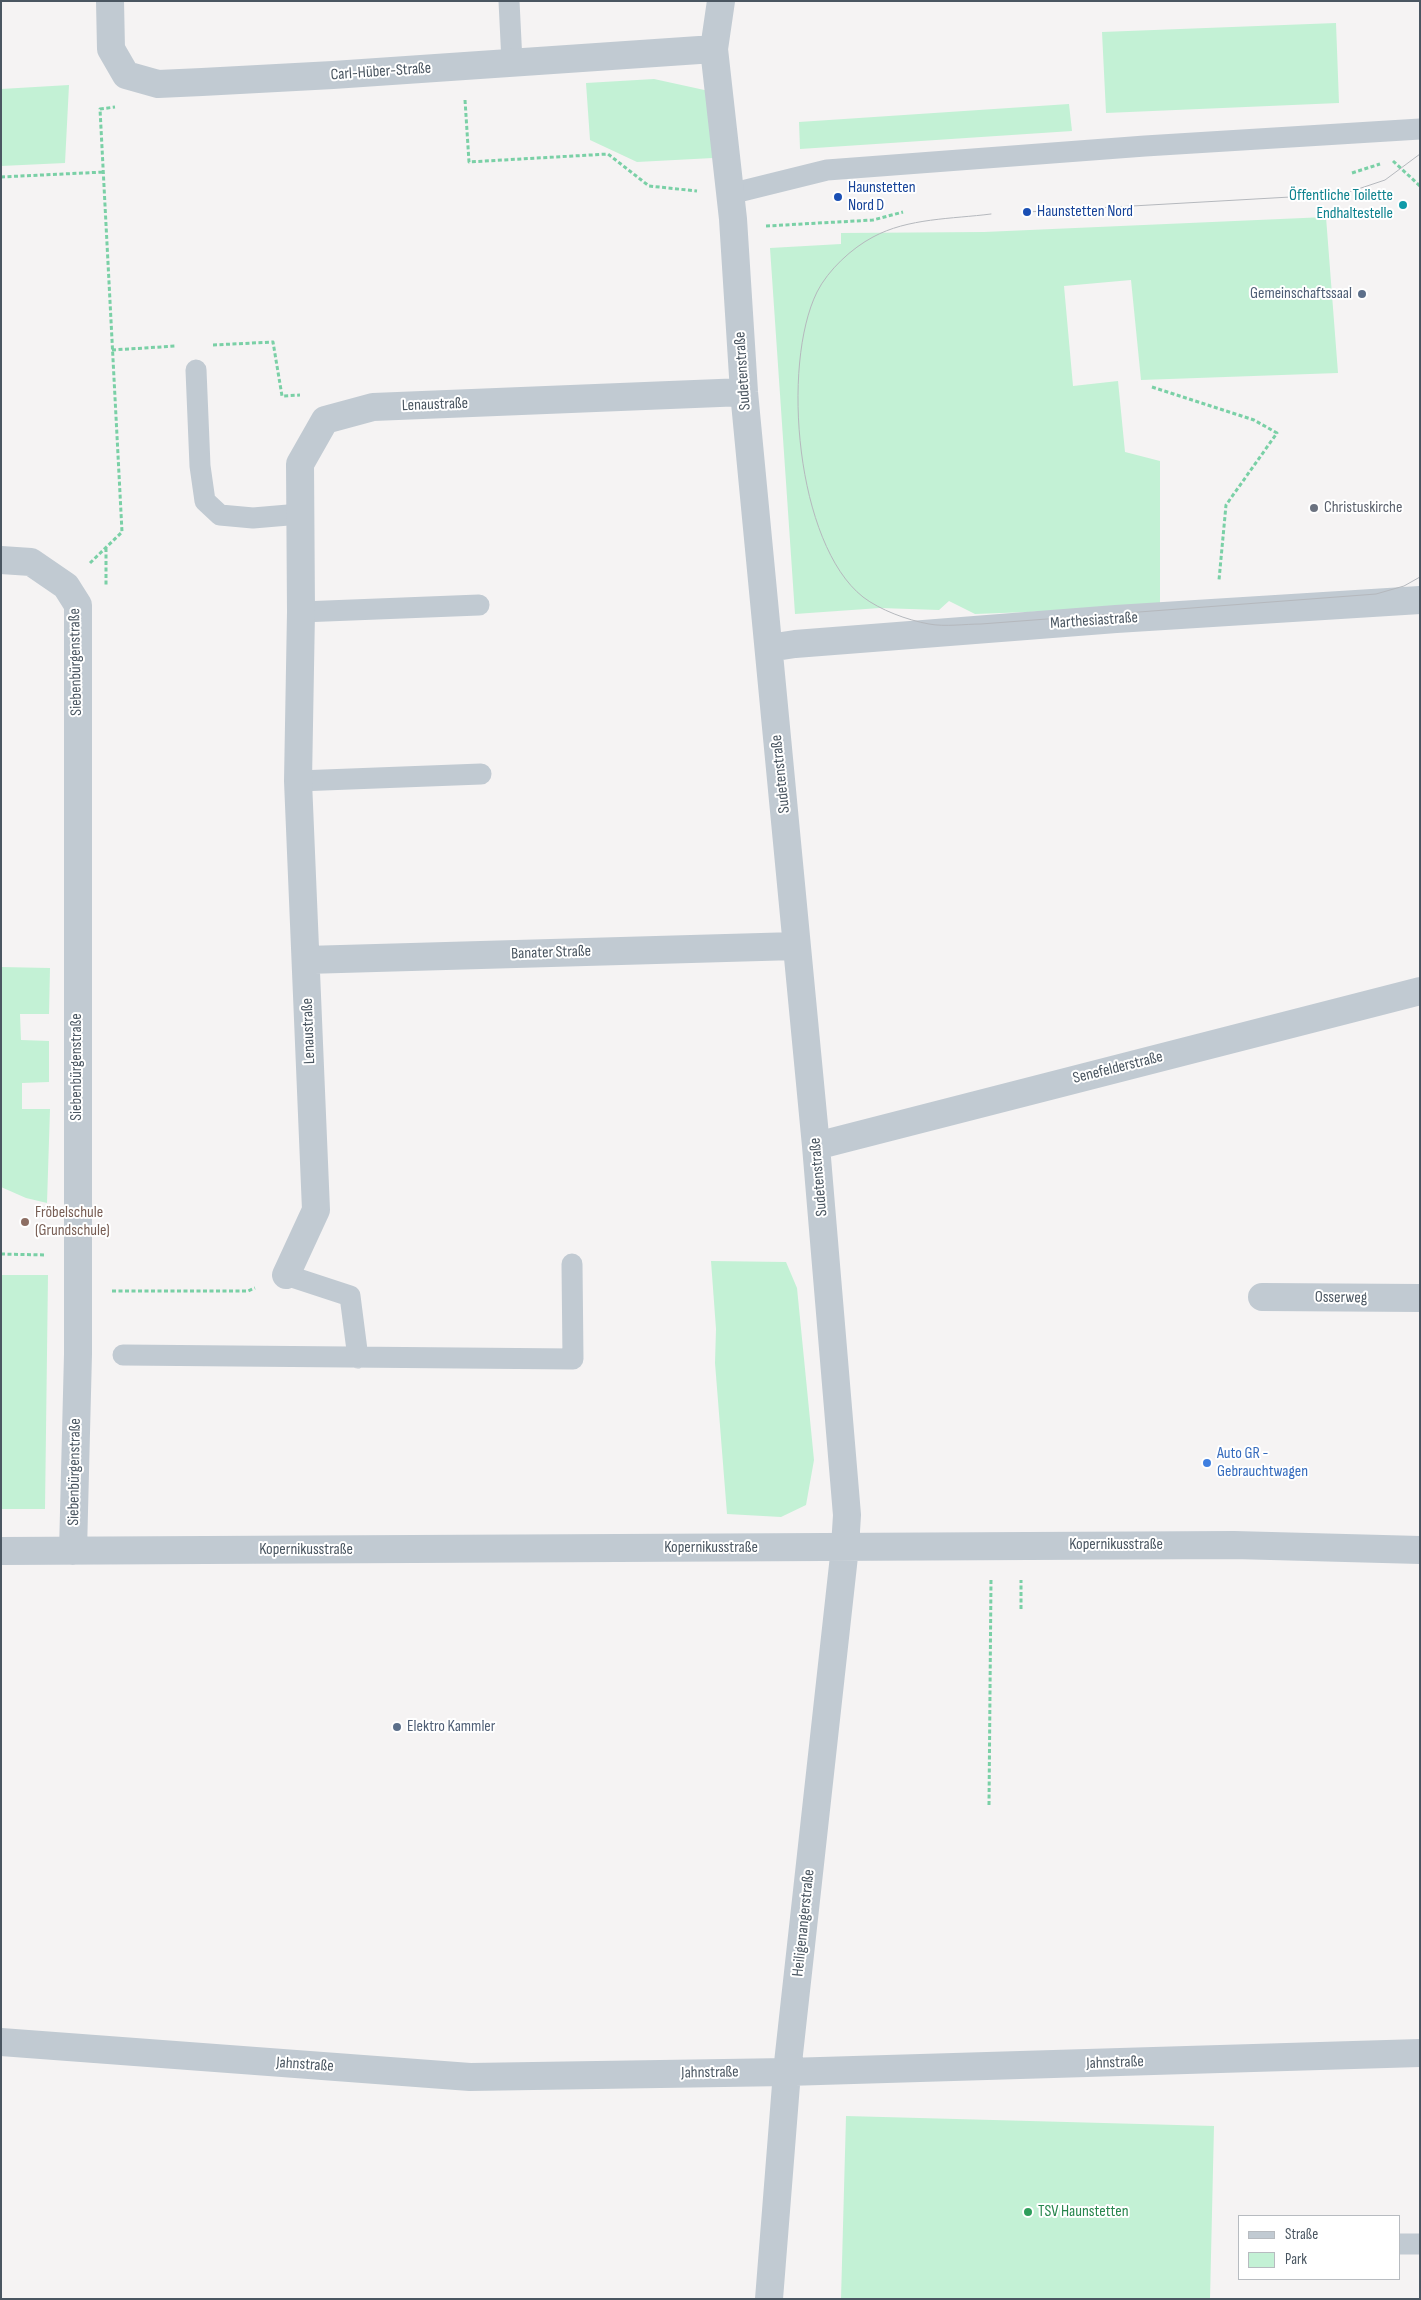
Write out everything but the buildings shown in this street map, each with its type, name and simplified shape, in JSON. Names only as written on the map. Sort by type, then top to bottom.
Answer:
[{"type":"street","points":[[110,1],[111,49],[126,74]]},
{"type":"street","name":"Sudetenstraße","points":[[721,1],[714,48],[730,194],[744,392],[816,1146],[847,1515],[845,1547]]},
{"type":"street","name":"Carl-Hüber-Straße","points":[[126,74],[158,84],[333,75],[714,48]]},
{"type":"street","name":"Lenaustraße","points":[[286,1275],[316,1210],[298,781],[301,612],[300,464],[325,420],[373,408],[744,392]]},
{"type":"street","points":[[1,560],[31,562],[66,586]]},
{"type":"street","name":"Siebenbürgenstraße","points":[[66,586],[78,605],[78,1291],[73,1551]]},
{"type":"street","name":"Marthesiastraße","points":[[769,648],[795,644],[1116,619],[1420,600]]},
{"type":"street","name":"Banater Straße","points":[[306,960],[796,946]]},
{"type":"street","name":"Senefelderstraße","points":[[816,1146],[1420,991]]},
{"type":"street","name":"Osserweg","points":[[1262,1297],[1420,1298]]},
{"type":"street","name":"Kopernikusstraße","points":[[1,1551],[1234,1545],[1420,1550]]},
{"type":"street","name":"Heiligenangerstraße","points":[[769,2299],[787,2072],[845,1547]]},
{"type":"street","name":"Jahnstraße","points":[[1,2042],[470,2077],[787,2072],[1420,2053]]},
{"type":"lane","points":[[509,1],[512,62]]},
{"type":"lane","points":[[730,194],[827,170],[1145,146],[1420,129]]},
{"type":"lane","points":[[196,370],[200,466],[205,501],[220,515],[253,518],[300,514]]},
{"type":"lane","points":[[301,612],[479,605]]},
{"type":"lane","points":[[298,781],[482,774]]},
{"type":"lane","points":[[123,1355],[573,1359],[572,1264]]},
{"type":"lane","points":[[286,1275],[350,1296],[358,1358]]},
{"type":"lane","points":[[1401,2244],[1420,2244]]},
{"type":"path","points":[[463,66],[469,162],[608,154],[649,186],[730,194]]},
{"type":"path","points":[[66,586],[122,532],[100,109],[127,106],[126,74]]},
{"type":"path","points":[[1352,174],[1384,161]]},
{"type":"path","points":[[1,177],[104,172]]},
{"type":"path","points":[[761,227],[873,220],[903,212]]},
{"type":"path","points":[[207,345],[273,342],[282,396],[314,395],[325,420]]},
{"type":"path","points":[[112,350],[178,346]]},
{"type":"path","points":[[1152,386],[1254,420],[1277,434],[1226,504],[1219,582]]},
{"type":"path","points":[[1,1254],[78,1256]]},
{"type":"path","points":[[78,1291],[248,1291],[286,1275]]},
{"type":"path","points":[[989,1805],[991,1546]]},
{"type":"green space","points":[[1336,23],[1339,103],[1106,113],[1102,32]]},
{"type":"green space","points":[[654,79],[709,91],[713,158],[637,162],[590,140],[586,83]]},
{"type":"green space","points":[[69,85],[65,163],[1,166],[1,89]]},
{"type":"green space","points":[[1069,104],[1072,131],[800,149],[799,122]]},
{"type":"green space","points":[[1326,217],[1338,373],[1141,380],[1131,280],[1064,286],[1073,386],[1118,381],[1125,452],[1160,461],[1160,607],[975,614],[949,601],[939,610],[880,608],[795,614],[770,248],[841,244],[841,233],[984,232]]},
{"type":"green space","points":[[1,967],[50,968],[49,1014],[20,1014],[21,1040],[49,1041],[49,1082],[22,1083],[22,1109],[50,1109],[47,1203],[26,1198],[1,1187]]},
{"type":"green space","points":[[711,1261],[786,1262],[797,1288],[814,1460],[806,1505],[781,1517],[727,1514],[715,1363],[716,1329]]},
{"type":"green space","points":[[1,1275],[48,1275],[45,1509],[1,1509]]},
{"type":"green space","name":"TSV Haunstetten","points":[[846,2116],[1214,2126],[1210,2299],[841,2299]]},
{"type":"tram line","points":[[1027,212],[1343,194],[1385,180],[1420,154]]},
{"type":"tram line","points":[[991,214],[915,223],[901,226],[873,237],[849,253],[827,276],[817,292],[806,324],[800,363],[798,407],[801,452],[810,496],[822,537],[840,572],[863,597],[894,614],[912,620],[935,625],[955,625],[1376,594],[1404,586],[1420,577]]},
{"type":"place","name":"Haunstetten Nord D","points":[[838,197]]},
{"type":"place","name":"Öffentliche Toilette Endhaltestelle","points":[[1403,205]]},
{"type":"place","name":"Haunstetten Nord","points":[[1027,212]]},
{"type":"place","name":"Gemeinschaftssaal","points":[[1362,294]]},
{"type":"place","name":"Christuskirche","points":[[1314,508]]},
{"type":"place","name":"Fröbelschule (Grundschule)","points":[[25,1222]]},
{"type":"place","name":"Auto GR - Gebrauchtwagen","points":[[1207,1463]]},
{"type":"place","name":"Elektro Kammler","points":[[397,1727]]},
{"type":"place","name":"TSV Haunstetten","points":[[1028,2212]]}]
